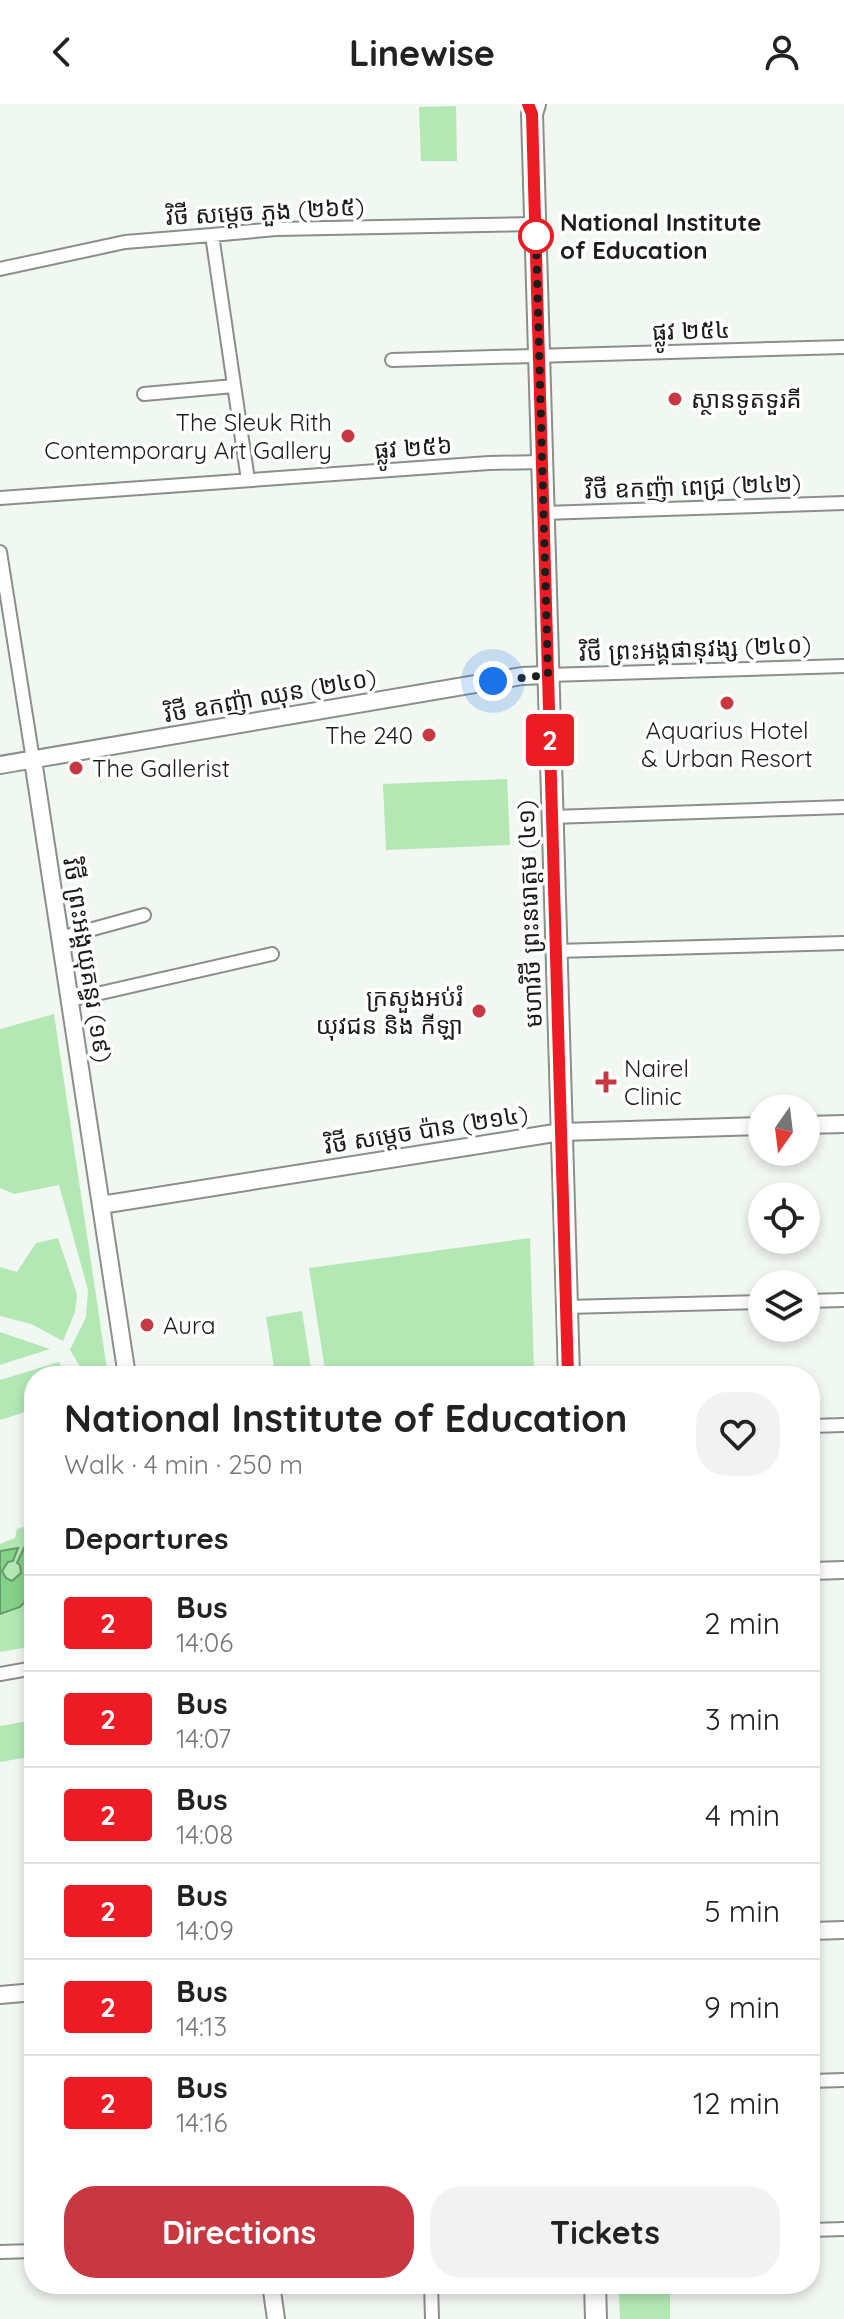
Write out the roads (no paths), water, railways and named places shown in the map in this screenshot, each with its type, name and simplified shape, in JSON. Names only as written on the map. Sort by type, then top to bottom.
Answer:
[{"type":"main road","name":"មហាវិថី ព្រះនរោត្តម (៤១)","points":[[532,107],[569,1366]]},
{"type":"main road","points":[[595,2294],[596,2319]]},
{"type":"street","name":"វិថី សម្តេច ភួង (២៦៥)","points":[[0,269],[125,242],[276,229],[535,224]]},
{"type":"street","points":[[212,235],[248,480]]},
{"type":"street","name":"ផ្លូវ ២៥៤","points":[[392,360],[844,347]]},
{"type":"street","points":[[144,394],[234,386]]},
{"type":"street","name":"ផ្លូវ ២៥៦","points":[[0,498],[542,462]]},
{"type":"street","name":"វិថី ឧកញ៉ា ពេជ្រ (២៤២)","points":[[543,513],[844,503]]},
{"type":"street","name":"វិថី ព្រះអង្គយុគន្ធរ (១៩)","points":[[0,552],[6,630],[33,760],[125,1366]]},
{"type":"street","name":"វិថី ព្រះអង្គផានុវង្ស (២៤០)","points":[[548,675],[844,666]]},
{"type":"street","name":"វិថី ឧកញ៉ា ឈុន (២៤០)","points":[[0,765],[522,676],[548,675]]},
{"type":"street","points":[[552,817],[844,807]]},
{"type":"street","points":[[60,938],[144,915]]},
{"type":"street","points":[[556,951],[844,943]]},
{"type":"street","points":[[70,1000],[272,954]]},
{"type":"street","points":[[820,1125],[844,1124]]},
{"type":"street","name":"វិថី សម្តេច ប៉ាន (២១៤)","points":[[101,1205],[561,1132],[748,1126]]},
{"type":"street","points":[[820,1301],[844,1300]]},
{"type":"street","points":[[566,1307],[748,1302]]},
{"type":"street","points":[[820,1426],[844,1425]]},
{"type":"street","points":[[820,1571],[844,1570]]},
{"type":"street","points":[[0,1674],[24,1670]]},
{"type":"street","points":[[820,1931],[844,1930]]},
{"type":"street","points":[[0,1995],[24,1993]]},
{"type":"street","points":[[820,2081],[844,2080]]},
{"type":"street","points":[[820,2230],[844,2229]]},
{"type":"street","points":[[0,2252],[24,2251]]},
{"type":"street","points":[[272,2294],[276,2319]]},
{"type":"street","points":[[431,2294],[432,2319]]},
{"type":"place","name":"National Institute of Education","points":[[536,236]]},
{"type":"place","name":"ស្ថានទូតទួរគី","points":[[675,399]]},
{"type":"place","name":"The Sleuk Rith Contemporary Art Gallery","points":[[348,436]]},
{"type":"place","name":"Aquarius Hotel & Urban Resort","points":[[727,703]]},
{"type":"place","name":"The 240","points":[[429,735]]},
{"type":"place","name":"The Gallerist","points":[[76,768]]},
{"type":"place","name":"ក្រសួងអប់រំ យុវជន និង កីឡា","points":[[479,1011]]},
{"type":"place","name":"Nairel Clinic","points":[[606,1082]]},
{"type":"place","name":"Aura","points":[[147,1325]]}]
